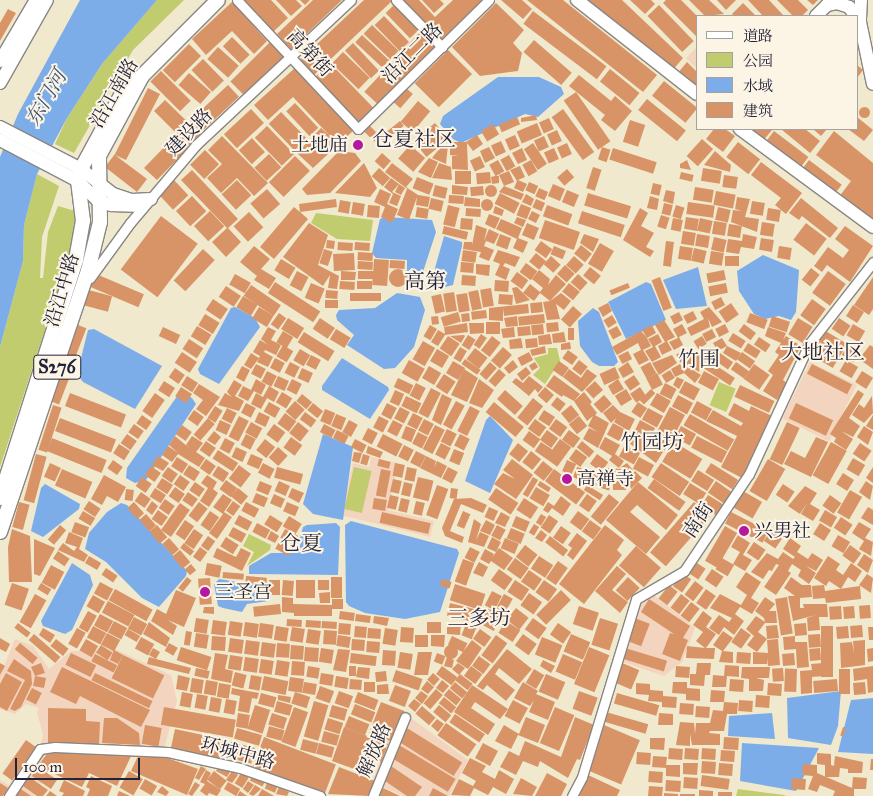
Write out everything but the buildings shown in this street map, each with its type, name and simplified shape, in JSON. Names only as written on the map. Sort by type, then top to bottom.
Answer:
[{"type":"main road","points":[[0,61],[36,0]]},
{"type":"main road","points":[[0,83],[47,0]]},
{"type":"main road","name":"沿江南路","points":[[73,172],[136,69],[206,0]]},
{"type":"main road","name":"沿江南路","points":[[97,200],[99,156],[142,76],[218,0]]},
{"type":"main road","points":[[577,0],[696,93]]},
{"type":"main road","points":[[861,0],[860,22],[873,84]]},
{"type":"main road","points":[[817,15],[829,2],[849,6],[855,15]]},
{"type":"main road","points":[[0,127],[73,172],[97,200],[111,205],[147,203]]},
{"type":"main road","points":[[741,130],[871,225]]},
{"type":"main road","points":[[0,140],[73,172],[98,180],[107,191],[122,198],[147,203]]},
{"type":"main road","name":"沿江中路","points":[[0,498],[76,260],[83,221],[73,172]]},
{"type":"main road","name":"沿江中路","points":[[0,532],[77,308],[99,228],[97,200]]},
{"type":"street","name":"高第街","points":[[237,0],[358,129]]},
{"type":"street","name":"建设路","points":[[77,308],[92,274],[147,203],[196,145],[351,0]]},
{"type":"street","points":[[396,0],[442,46]]},
{"type":"street","name":"沿江二路","points":[[358,129],[489,0]]},
{"type":"street","name":"南街","points":[[572,796],[582,777],[636,599],[684,571],[749,474],[809,344],[873,262]]},
{"type":"street","name":"解放路","points":[[373,796],[405,717]]},
{"type":"street","name":"环城中路","points":[[9,796],[40,749],[55,747],[168,752],[240,768],[320,796]]},
{"type":"shaded area","points":[[696,48],[696,68],[686,58]]},
{"type":"shaded area","points":[[810,362],[857,385],[829,441],[782,419]]},
{"type":"shaded area","points":[[371,457],[398,463],[388,510],[434,521],[430,537],[341,515],[353,463],[369,467]]},
{"type":"shaded area","points":[[649,591],[695,628],[682,662],[664,676],[617,660],[636,599]]},
{"type":"shaded area","points":[[15,639],[33,646],[49,669],[71,651],[117,650],[171,675],[177,701],[163,752],[64,747],[34,796],[0,796],[0,780],[14,788],[40,749],[43,734],[37,713],[39,708],[26,704],[15,714],[0,709],[0,676]]},
{"type":"shaded area","points":[[400,710],[468,760],[449,796],[403,796],[372,782]]},
{"type":"green space","points":[[157,0],[184,0],[133,50],[74,153],[55,144],[67,118],[102,64]]},
{"type":"green space","points":[[37,174],[59,186],[42,237],[40,278],[43,278],[48,232],[58,206],[75,211],[72,247],[0,467],[0,347],[23,261],[24,225]]},
{"type":"green space","points":[[316,213],[373,220],[370,241],[337,239],[311,223]]},
{"type":"green space","points":[[548,348],[557,348],[560,361],[545,384],[533,375],[540,368],[534,358],[548,354]]},
{"type":"green space","points":[[719,382],[736,389],[726,412],[710,405]]},
{"type":"green space","points":[[354,467],[372,471],[362,513],[344,509]]},
{"type":"green space","points":[[249,534],[271,545],[270,550],[247,566],[254,552],[243,546]]},
{"type":"green space","points":[[738,789],[784,795],[786,796],[736,796]]},
{"type":"water","name":"东门河","points":[[80,0],[157,0],[102,64],[67,118],[37,174],[24,225],[23,261],[0,347],[0,157],[18,114]]},
{"type":"water","points":[[498,77],[539,77],[561,87],[564,94],[538,117],[525,114],[461,143],[453,139],[440,124],[443,116]]},
{"type":"water","points":[[385,217],[432,220],[436,232],[420,281],[412,281],[407,276],[407,260],[376,258],[372,253],[380,219]]},
{"type":"water","points":[[444,236],[462,242],[462,246],[453,285],[441,288],[437,286],[435,268]]},
{"type":"water","points":[[763,255],[799,270],[796,312],[791,320],[779,316],[765,319],[754,314],[739,291],[737,271]]},
{"type":"water","points":[[698,267],[707,306],[676,309],[663,280]]},
{"type":"water","points":[[646,282],[651,284],[666,320],[626,339],[608,302]]},
{"type":"water","points":[[397,293],[420,297],[425,310],[414,347],[395,368],[384,369],[347,345],[354,335],[337,320],[336,315],[339,310],[375,308]]},
{"type":"water","points":[[235,307],[255,318],[260,327],[219,384],[200,374],[198,369],[231,308]]},
{"type":"water","points":[[593,308],[599,312],[618,362],[614,366],[599,366],[592,362],[580,346],[578,321]]},
{"type":"water","points":[[94,329],[162,366],[135,409],[83,382],[77,374],[88,330]]},
{"type":"water","points":[[342,358],[388,387],[389,390],[370,419],[322,390],[322,386]]},
{"type":"water","points":[[180,392],[192,398],[196,404],[146,480],[135,483],[126,478],[127,468]]},
{"type":"water","points":[[490,416],[513,440],[490,493],[465,481],[486,420]]},
{"type":"water","points":[[323,434],[353,447],[343,520],[313,514],[303,504]]},
{"type":"water","points":[[45,484],[80,504],[79,509],[43,537],[31,531],[41,488]]},
{"type":"water","points":[[121,503],[127,505],[187,571],[186,576],[159,607],[142,598],[106,562],[85,549],[89,533],[107,512]]},
{"type":"water","points":[[351,521],[457,549],[459,553],[440,612],[405,619],[365,613],[349,606],[346,602],[345,525]]},
{"type":"water","points":[[336,523],[340,527],[338,575],[249,574],[249,566],[271,553],[296,553],[303,527],[307,525]]},
{"type":"water","points":[[72,563],[90,575],[93,585],[72,630],[65,634],[43,626],[41,621]]},
{"type":"water","points":[[219,579],[263,586],[271,597],[269,601],[247,604],[242,612],[223,608],[218,606],[214,584]]},
{"type":"water","points":[[841,691],[838,726],[831,745],[788,738],[787,698]]},
{"type":"water","points":[[873,698],[873,754],[838,752],[851,700]]},
{"type":"water","points":[[772,713],[775,739],[728,736],[729,716]]},
{"type":"water","points":[[742,743],[819,748],[796,791],[740,781]]},
{"type":"place","name":"土地庙","points":[[358,145]]},
{"type":"place","name":"高禅寺","points":[[567,479]]},
{"type":"place","name":"兴男社","points":[[744,531]]},
{"type":"place","name":"三圣宫","points":[[205,592]]},
{"type":"district","name":"仓夏社区","points":[[414,139]]},
{"type":"district","name":"高第","points":[[425,281]]},
{"type":"district","name":"大地社区","points":[[823,352]]},
{"type":"district","name":"竹围","points":[[699,359]]},
{"type":"district","name":"竹园坊","points":[[652,442]]},
{"type":"district","name":"仓夏","points":[[301,543]]},
{"type":"district","name":"三多坊","points":[[479,618]]}]
